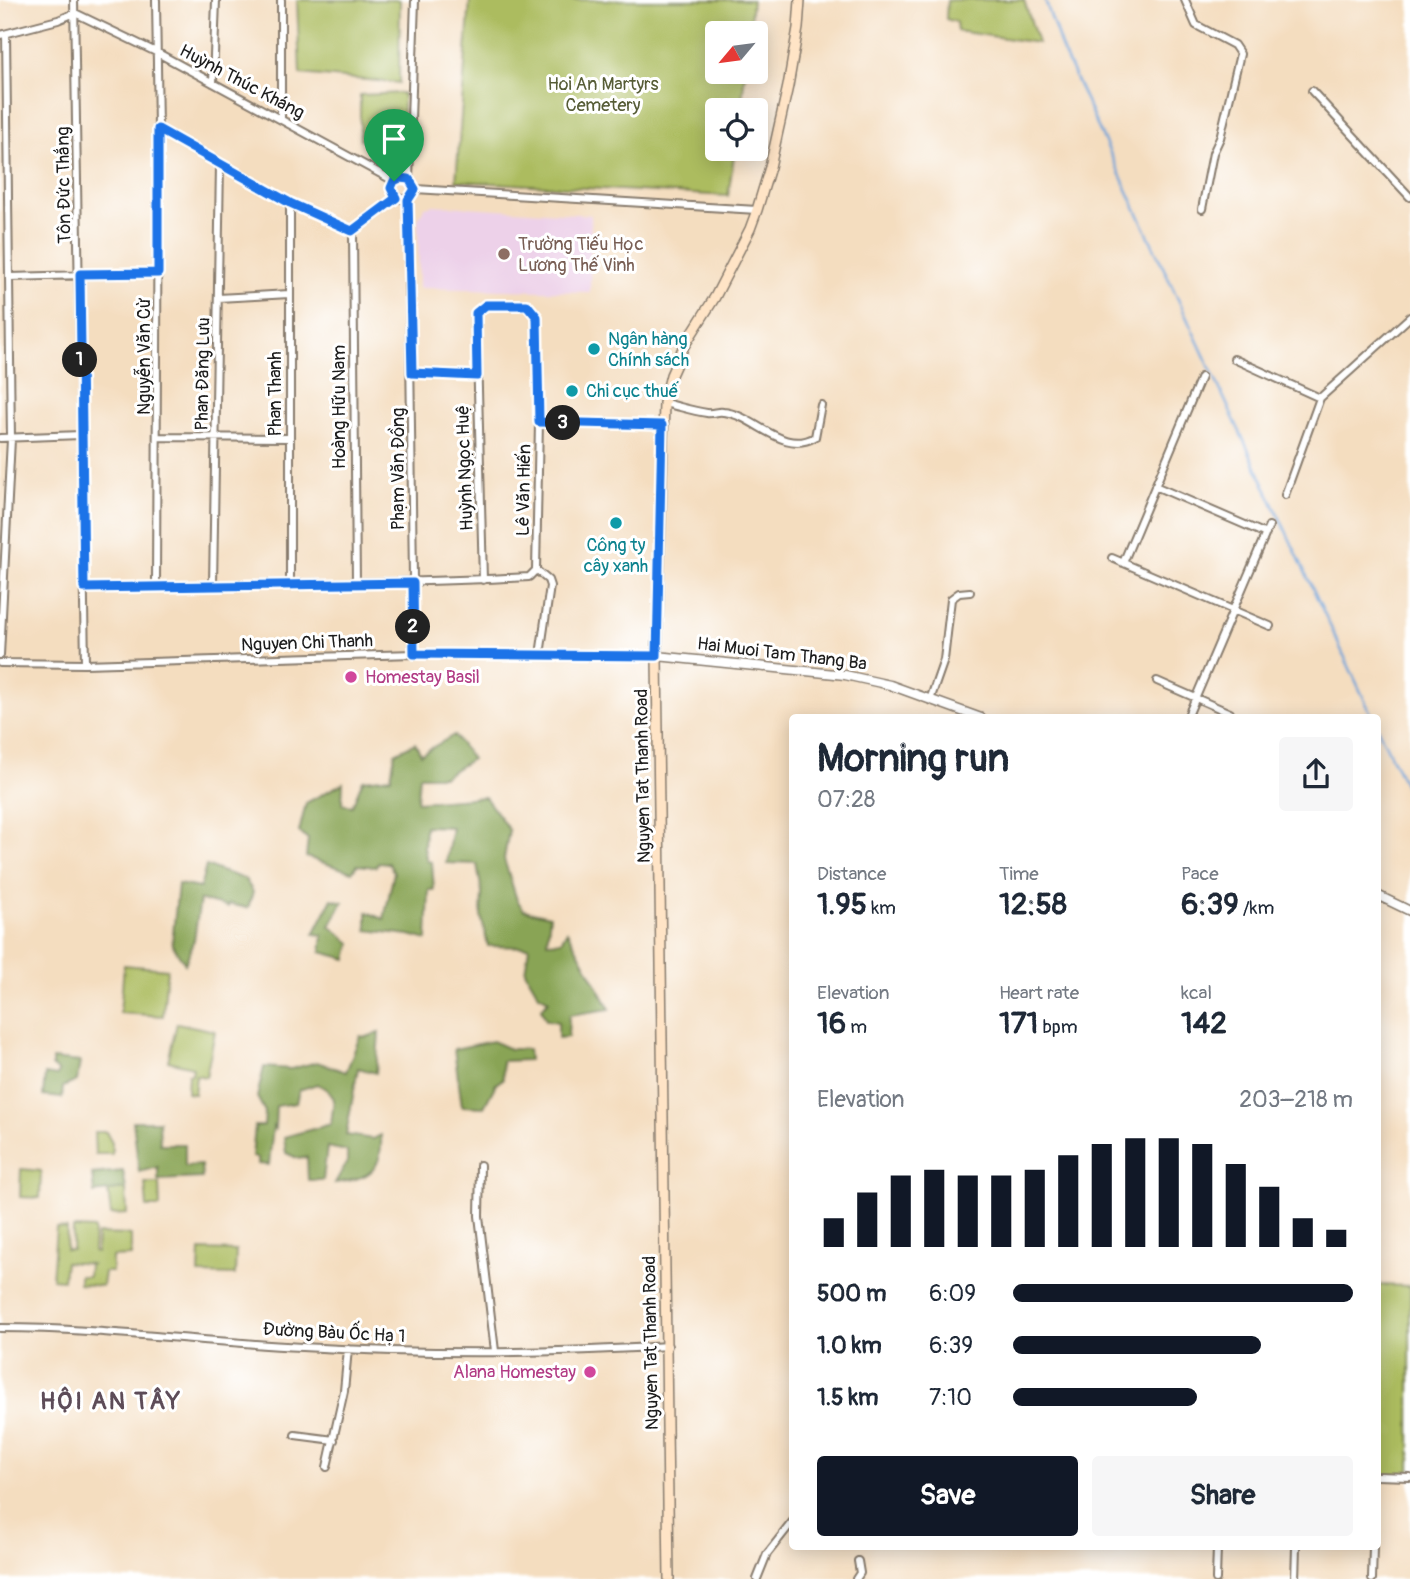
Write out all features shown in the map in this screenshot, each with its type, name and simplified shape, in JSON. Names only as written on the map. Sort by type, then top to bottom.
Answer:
[{"type":"main road","name":"Nguyen Tat Thanh Road","points":[[669,1579],[657,656],[662,425],[671,375],[684,346],[715,297],[757,210],[770,167],[788,86],[800,0]]},
{"type":"street","name":"Tôn Đức Thắng","points":[[74,0],[85,664]]},
{"type":"street","name":"Nguyễn Văn Cừ","points":[[156,0],[156,586]]},
{"type":"street","points":[[213,83],[216,0]]},
{"type":"street","points":[[281,0],[281,118]]},
{"type":"street","points":[[415,0],[409,179],[415,189]]},
{"type":"street","points":[[1185,0],[1196,25],[1234,45],[1240,54],[1220,138],[1213,153],[1202,209]]},
{"type":"street","points":[[0,655],[11,439],[10,277],[3,35],[75,13]]},
{"type":"street","name":"Huỳnh Thúc Kháng","points":[[75,13],[156,52],[394,181]]},
{"type":"street","points":[[1312,91],[1410,197]]},
{"type":"street","points":[[158,129],[290,203],[352,231],[396,198],[408,200],[415,189]]},
{"type":"street","name":"Phan Đăng Lưu","points":[[213,585],[220,163]]},
{"type":"street","points":[[396,198],[391,188],[394,181],[400,178],[409,179]]},
{"type":"street","points":[[415,189],[757,210]]},
{"type":"street","name":"Phạm Văn Đồng","points":[[408,200],[414,654]]},
{"type":"street","name":"Phan Thanh","points":[[290,203],[290,585]]},
{"type":"street","name":"Hoàng Hữu Nam","points":[[352,231],[356,583]]},
{"type":"street","points":[[10,277],[158,273]]},
{"type":"street","points":[[218,298],[289,294]]},
{"type":"street","name":"Lê Văn Hiến","points":[[476,313],[486,305],[527,305],[537,317],[539,422],[536,569]]},
{"type":"street","name":"Huỳnh Ngọc Huệ","points":[[476,313],[483,580]]},
{"type":"street","points":[[1285,495],[1320,398],[1410,317]]},
{"type":"street","points":[[1234,359],[1320,398]]},
{"type":"street","points":[[412,373],[477,376]]},
{"type":"street","points":[[1123,563],[1201,377]]},
{"type":"street","points":[[664,403],[710,414],[723,412],[753,422],[770,436],[793,441],[811,440],[815,437],[821,405]]},
{"type":"street","points":[[539,422],[662,425]]},
{"type":"street","points":[[0,438],[80,435]]},
{"type":"street","points":[[158,438],[289,438]]},
{"type":"street","points":[[1155,486],[1266,534]]},
{"type":"street","points":[[1188,714],[1269,526]]},
{"type":"street","points":[[1112,558],[1270,626]]},
{"type":"street","points":[[84,588],[413,583],[529,577],[536,569],[548,580],[550,586],[540,655]]},
{"type":"street","points":[[930,700],[944,660],[951,599],[959,593],[970,592]]},
{"type":"street","name":"Nguyen Chi Thanh","points":[[0,663],[85,664],[414,654],[657,656]]},
{"type":"street","name":"Hai Muoi Tam Thang Ba","points":[[657,656],[845,675],[890,685],[970,714]]},
{"type":"street","points":[[1157,681],[1230,713]]},
{"type":"street","points":[[1381,897],[1410,911]]},
{"type":"street","points":[[480,1164],[479,1216],[495,1351]]},
{"type":"street","name":"Đường Bàu Ốc Hạ 1","points":[[0,1328],[59,1329],[348,1349],[495,1351],[668,1346]]},
{"type":"street","points":[[327,1467],[344,1391],[348,1349]]},
{"type":"street","points":[[295,1435],[334,1440]]},
{"type":"street","points":[[1381,1476],[1410,1477]]},
{"type":"street","points":[[757,1579],[767,1554],[789,1526]]},
{"type":"street","points":[[1216,1579],[1217,1550]]},
{"type":"street","points":[[1294,1579],[1296,1550]]},
{"type":"street","points":[[1372,1579],[1373,1550]]},
{"type":"street","points":[[856,1579],[860,1573],[858,1562]]},
{"type":"shaded area","name":"Trường Tiếu Học Lương Thế Vinh","points":[[433,205],[591,215],[590,292],[419,288],[418,219],[425,207]]},
{"type":"green space","points":[[297,0],[400,0],[399,83],[300,74]]},
{"type":"green space","name":"Hoi An Martyrs Cemetery","points":[[470,0],[752,0],[750,21],[705,21],[705,84],[744,84],[742,98],[705,98],[705,161],[733,161],[728,196],[456,181]]},
{"type":"green space","points":[[947,0],[1024,0],[1038,43],[957,31],[956,22],[946,19]]},
{"type":"green space","points":[[403,93],[403,138],[360,139],[360,95]]},
{"type":"green space","points":[[454,735],[472,759],[444,776],[419,776],[417,802],[485,797],[509,830],[504,859],[517,900],[524,910],[550,916],[547,942],[561,941],[567,931],[610,1009],[569,1015],[568,1037],[558,1038],[558,1022],[546,1020],[541,1009],[549,1000],[539,995],[525,971],[529,947],[488,946],[481,916],[482,893],[477,864],[446,863],[452,827],[425,826],[424,848],[427,861],[432,862],[434,890],[429,890],[427,940],[367,930],[367,912],[384,919],[394,872],[388,863],[379,862],[375,867],[357,865],[352,872],[306,857],[308,839],[299,832],[306,803],[343,783],[342,804],[352,806],[363,780],[391,777],[395,753],[415,743],[421,754]]},
{"type":"green space","points":[[206,866],[245,879],[253,892],[248,908],[228,904],[227,907],[200,900],[194,940],[185,964],[172,944],[178,884],[200,888]]},
{"type":"green space","points":[[332,899],[343,902],[330,926],[351,943],[347,959],[321,952],[323,935],[314,934]]},
{"type":"green space","points":[[124,965],[167,969],[163,1016],[120,1013]]},
{"type":"green space","points":[[177,1023],[215,1031],[206,1077],[196,1075],[194,1094],[187,1093],[188,1074],[192,1074],[193,1067],[168,1061]]},
{"type":"green space","points":[[379,1033],[376,1073],[358,1068],[346,1135],[373,1139],[381,1135],[379,1157],[371,1171],[357,1179],[335,1183],[347,1162],[347,1151],[327,1147],[323,1180],[308,1180],[307,1157],[299,1159],[286,1153],[284,1137],[331,1124],[334,1099],[327,1089],[317,1084],[299,1090],[296,1103],[276,1106],[269,1165],[258,1164],[258,1158],[252,1157],[255,1126],[264,1126],[265,1112],[257,1097],[264,1067],[291,1069],[317,1062],[346,1072],[360,1036]]},
{"type":"green space","points":[[492,1041],[510,1049],[528,1049],[529,1060],[502,1061],[503,1079],[496,1084],[484,1107],[462,1106],[454,1049]]},
{"type":"green space","points":[[52,1059],[80,1062],[77,1081],[63,1087],[62,1098],[43,1096],[45,1074],[57,1076],[59,1072],[52,1066]]},
{"type":"green space","points":[[133,1121],[159,1121],[160,1144],[185,1144],[185,1166],[201,1165],[202,1178],[158,1180],[158,1167],[139,1172]]},
{"type":"green space","points":[[94,1132],[106,1132],[112,1143],[112,1154],[95,1154]]},
{"type":"green space","points":[[21,1169],[41,1171],[40,1198],[20,1197]]},
{"type":"green space","points":[[123,1171],[126,1189],[94,1193],[92,1174]]},
{"type":"green space","points":[[145,1183],[159,1183],[160,1207],[147,1207]]},
{"type":"green space","points":[[126,1189],[127,1214],[111,1215],[108,1191]]},
{"type":"green space","points":[[56,1228],[67,1229],[66,1250],[72,1250],[73,1228],[94,1229],[93,1252],[96,1253],[97,1234],[131,1235],[131,1256],[112,1257],[112,1272],[104,1272],[102,1286],[79,1284],[79,1276],[88,1276],[89,1265],[92,1264],[65,1262],[63,1280],[52,1279]]},
{"type":"green space","points":[[200,1250],[236,1251],[235,1275],[199,1274]]},
{"type":"green space","points":[[1381,1285],[1410,1286],[1410,1477],[1381,1476]]},
{"type":"waterway","points":[[1045,0],[1063,52],[1371,714]]},
{"type":"waterway","points":[[1381,735],[1410,796]]},
{"type":"place","name":"Trường Tiếu Học Lương Thế Vinh","points":[[504,254]]},
{"type":"place","name":"Ngân hàng Chính sách","points":[[594,349]]},
{"type":"place","name":"Chi cục thuế","points":[[572,391]]},
{"type":"place","name":"Công ty cây xanh","points":[[616,523]]},
{"type":"place","name":"Homestay Basil","points":[[351,677]]},
{"type":"place","name":"Alana Homestay","points":[[590,1372]]},
{"type":"district","name":"HỘI AN TÂY","points":[[111,1401]]},
{"type":"route","points":[[158,129],[290,203],[352,231],[396,198],[391,188],[394,181],[404,177],[415,186],[414,194],[408,200],[412,373],[477,376],[476,313],[486,305],[527,305],[537,317],[539,422],[662,425],[657,656],[414,654],[413,583],[84,588],[80,274],[158,273],[158,129]]}]
